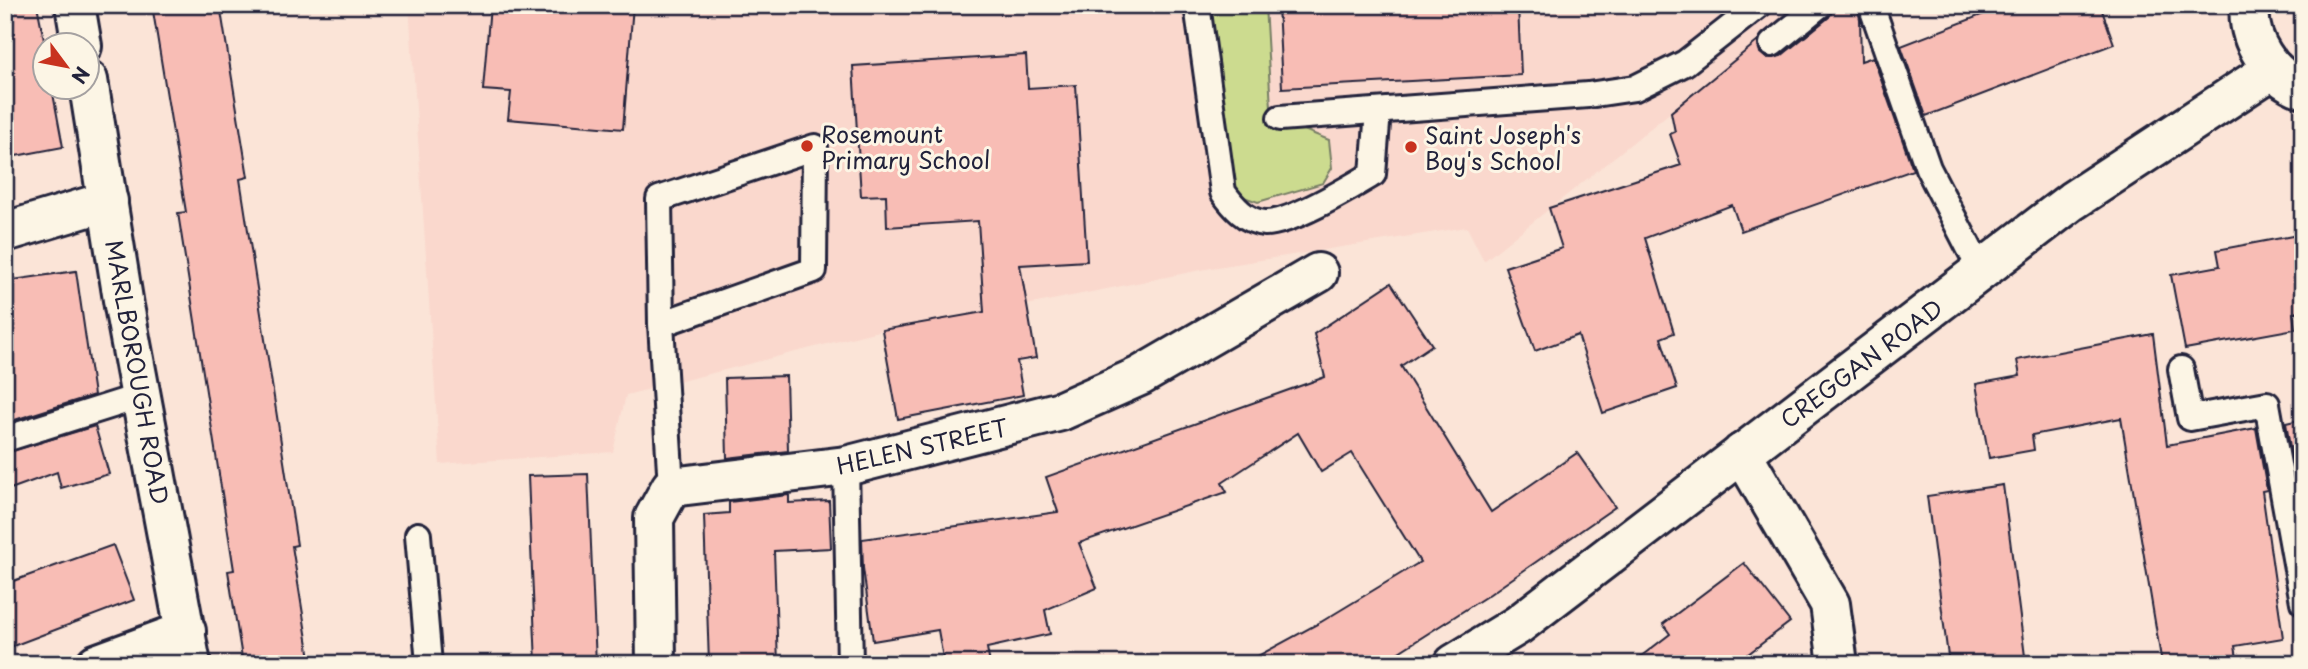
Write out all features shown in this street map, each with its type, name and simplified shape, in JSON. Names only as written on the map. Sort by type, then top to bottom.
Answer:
[{"type":"street","points":[[75,5],[80,32]]},
{"type":"street","points":[[2250,5],[2248,16],[2256,44],[2288,78]]},
{"type":"street","name":"CREGGAN ROAD","points":[[1454,664],[1518,625],[2072,201],[2288,78]]},
{"type":"street","name":"MARLBOROUGH ROAD","points":[[92,102],[142,396],[189,647]]},
{"type":"street","points":[[5,232],[108,201]]},
{"type":"street","name":"HELEN STREET","points":[[671,487],[846,466],[1061,411],[1140,376],[1318,273]]},
{"type":"street","points":[[1742,453],[1830,604],[1838,664]]},
{"type":"street","points":[[656,664],[654,518],[671,487]]},
{"type":"street","points":[[96,664],[189,647]]},
{"type":"lane","points":[[1197,5],[1223,192],[1237,211],[1265,223],[1305,211],[1373,174],[1378,111]]},
{"type":"lane","points":[[1280,118],[1588,95],[1635,88],[1685,63],[1759,5]]},
{"type":"lane","points":[[1772,44],[1820,5]]},
{"type":"lane","points":[[1871,5],[1928,168],[1981,271]]},
{"type":"lane","points":[[661,324],[814,270],[815,148],[659,199],[661,324],[671,487]]},
{"type":"lane","points":[[2181,369],[2190,418],[2267,404],[2303,602]]},
{"type":"lane","points":[[5,439],[142,396]]},
{"type":"lane","points":[[846,466],[850,664]]},
{"type":"lane","points":[[418,535],[429,664]]},
{"type":"shaded area","name":"Rosemount Primary School","points":[[409,5],[1805,5],[1484,261],[1467,227],[1211,268],[1027,305],[882,330],[626,395],[613,452],[440,464]]},
{"type":"green space","points":[[1211,5],[1265,5],[1272,125],[1294,126],[1329,140],[1332,168],[1323,183],[1258,202],[1241,196],[1232,182]]},
{"type":"building","points":[[5,5],[37,5],[42,32],[32,32],[32,102],[55,102],[63,147],[5,158]]},
{"type":"building","points":[[152,5],[220,5],[248,177],[240,179],[297,545],[292,546],[311,664],[243,664],[228,571],[234,570],[178,213],[186,212]]},
{"type":"building","points":[[490,5],[633,5],[623,129],[508,119],[511,92],[483,90]]},
{"type":"building","points":[[1278,5],[1518,5],[1521,75],[1282,88]]},
{"type":"building","points":[[1835,5],[1857,5],[1861,61],[1873,57],[1913,170],[1741,231],[1732,205],[1645,238],[1674,333],[1661,338],[1677,388],[1603,413],[1578,335],[1535,351],[1505,267],[1562,248],[1549,208],[1681,165],[1670,134],[1675,132],[1671,112],[1758,41],[1760,53],[1766,58],[1781,56],[1829,17]]},
{"type":"building","points":[[2007,5],[2100,5],[2114,44],[1926,116],[1901,46]]},
{"type":"building","points":[[1026,55],[1028,88],[1076,85],[1087,261],[1020,265],[1036,358],[1017,361],[1023,395],[898,419],[882,330],[984,312],[978,221],[887,227],[886,195],[861,196],[853,66]]},
{"type":"building","points":[[2303,234],[2303,311],[2293,313],[2295,329],[2185,349],[2171,275],[2220,266],[2217,250]]},
{"type":"building","points":[[76,271],[94,395],[5,423],[5,281]]},
{"type":"building","points":[[1391,283],[1432,345],[1401,366],[1491,512],[1577,453],[1615,507],[1490,594],[1380,664],[1243,664],[1321,622],[1420,562],[1352,453],[1321,472],[1298,433],[1222,483],[1227,492],[1079,543],[1097,588],[1045,610],[1050,634],[987,648],[990,664],[944,664],[938,630],[873,641],[863,568],[862,539],[1058,512],[1046,477],[1325,377],[1314,334]]},
{"type":"building","points":[[2153,334],[2167,445],[2256,428],[2267,490],[2262,491],[2283,638],[2235,646],[2238,664],[2162,664],[2121,418],[2032,435],[2034,450],[1989,458],[1976,384],[2020,376],[2017,360]]},
{"type":"building","points":[[786,376],[788,451],[727,458],[725,378]]},
{"type":"building","points":[[2303,419],[2303,482],[2296,483],[2286,423]]},
{"type":"building","points":[[95,426],[109,474],[61,488],[57,472],[5,491],[5,453]]},
{"type":"building","points":[[588,474],[596,664],[536,664],[528,476]]},
{"type":"building","points":[[2003,485],[2026,664],[1949,664],[1927,496]]},
{"type":"building","points":[[789,495],[789,503],[829,501],[831,548],[774,551],[778,664],[709,664],[704,515],[729,513],[729,502]]},
{"type":"building","points":[[113,545],[134,600],[5,649],[5,584]]},
{"type":"building","points":[[1744,563],[1790,622],[1735,664],[1631,664],[1670,634],[1663,624]]},
{"type":"place","name":"Rosemount Primary School","points":[[807,146]]},
{"type":"place","name":"Saint Joseph's Boy's School","points":[[1411,147]]}]
